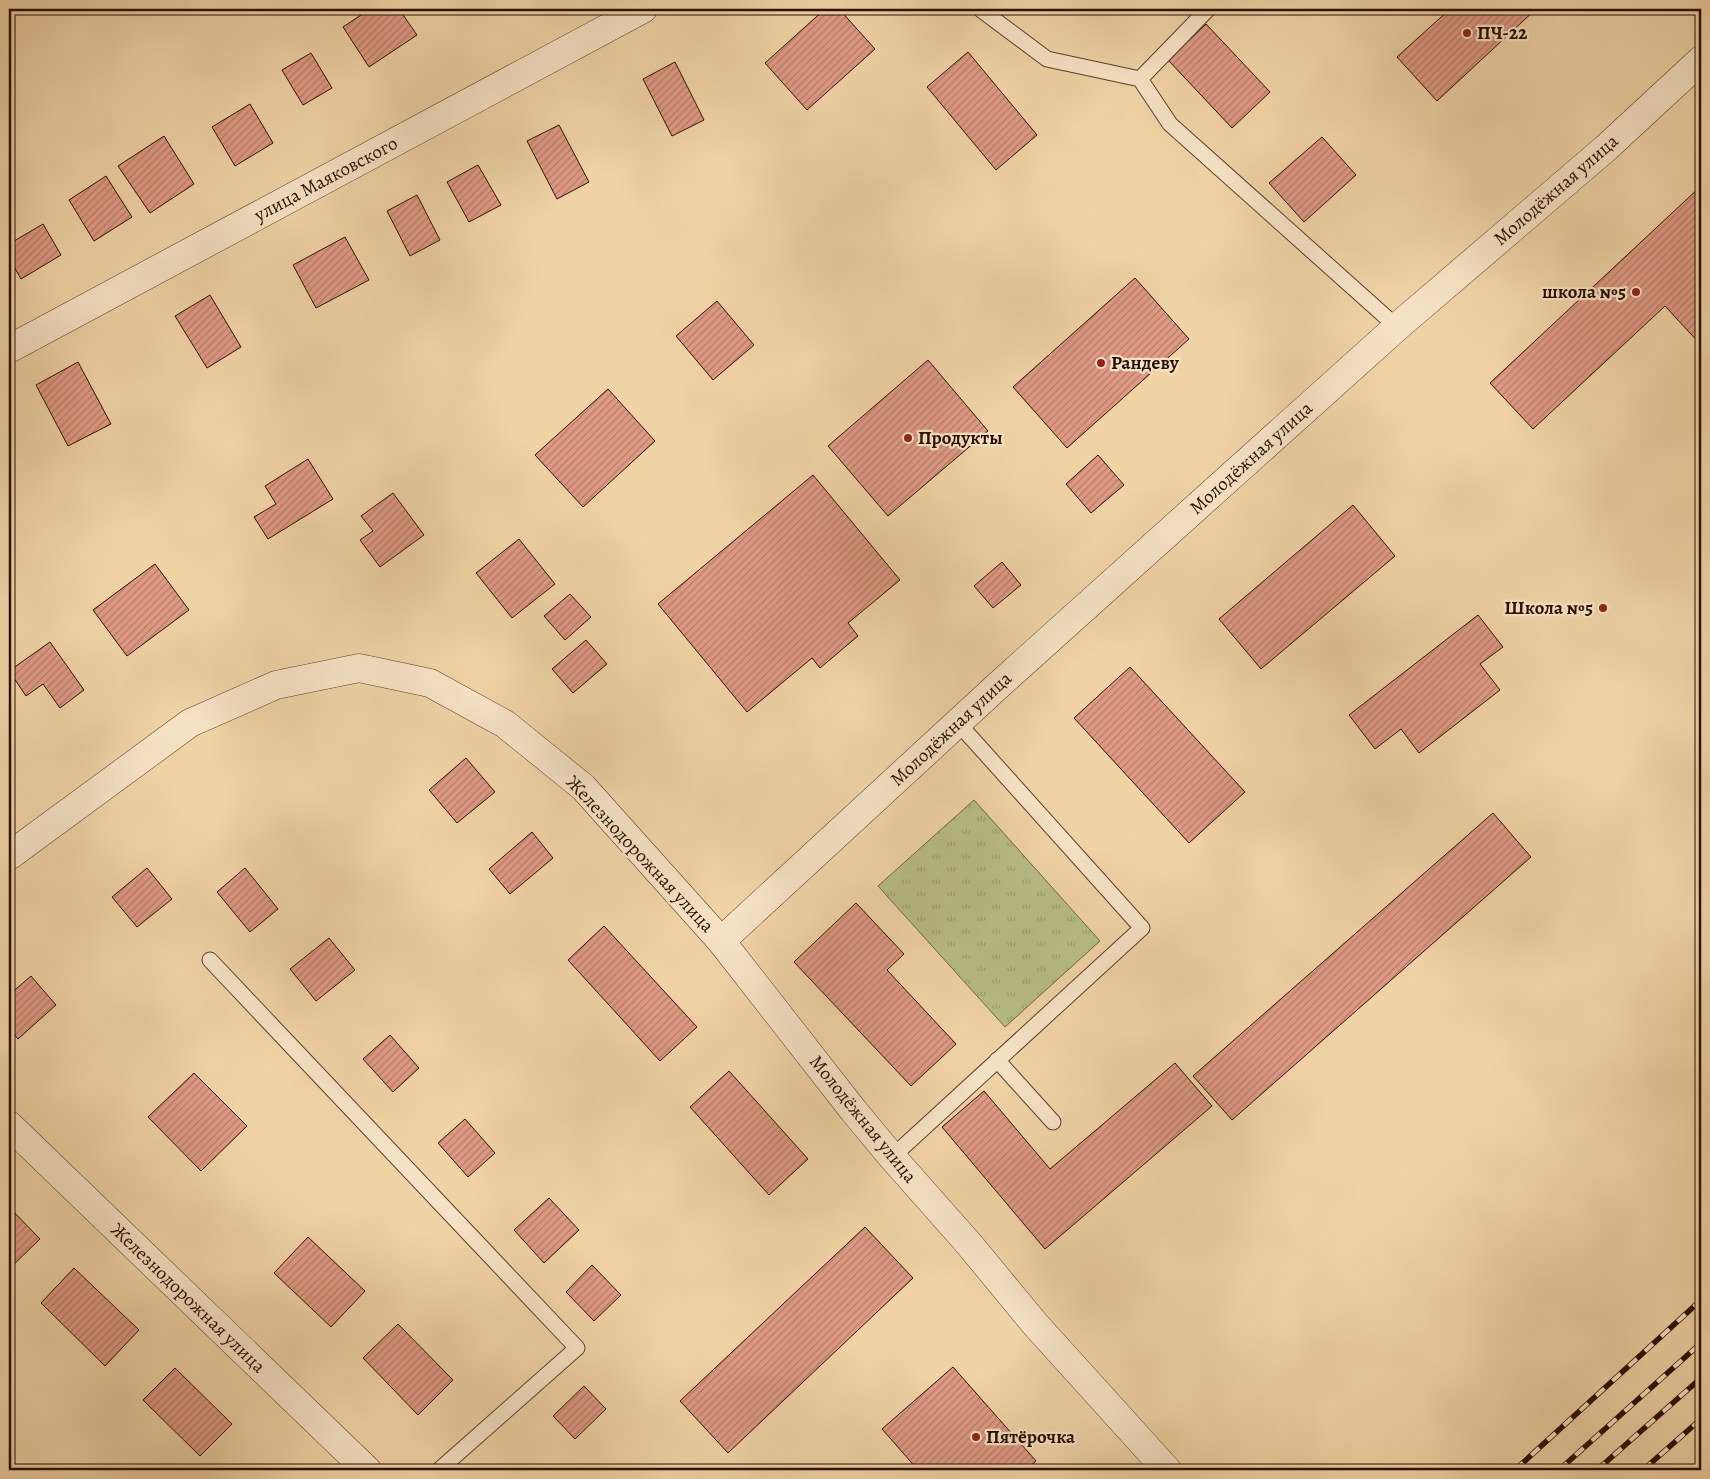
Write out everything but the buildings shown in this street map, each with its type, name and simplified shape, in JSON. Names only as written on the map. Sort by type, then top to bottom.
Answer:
[{"type":"street","name":"улица Маяковского","points":[[9,349],[642,9]]},
{"type":"street","name":"Молодёжная улица","points":[[1167,1470],[1035,1324],[969,1244],[853,1110],[721,941],[1016,669],[1396,327],[1606,148],[1701,60]]},
{"type":"street","name":"Железнодорожная улица","points":[[9,856],[190,723],[276,685],[359,668],[430,683],[505,724],[583,787],[721,941]]},
{"type":"street","name":"Железнодорожная улица","points":[[9,1125],[367,1470]]},
{"type":"lane","points":[[980,9],[1047,59],[1140,80],[1170,124],[1396,327]]},
{"type":"lane","points":[[1140,80],[1208,9]]},
{"type":"lane","points":[[892,1156],[1142,928],[958,723]]},
{"type":"lane","points":[[210,960],[577,1348],[439,1470]]},
{"type":"lane","points":[[997,1060],[1053,1122]]},
{"type":"green space","points":[[974,800],[1100,941],[1005,1027],[878,886]]},
{"type":"railway","points":[[1515,1470],[1701,1300]]},
{"type":"railway","points":[[1559,1470],[1701,1343]]},
{"type":"railway","points":[[1597,1470],[1701,1378]]},
{"type":"railway","points":[[1643,1470],[1701,1419]]},
{"type":"railway","points":[[1696,1470],[1701,1466]]},
{"type":"place","name":"ПЧ-22","points":[[1467,33]]},
{"type":"place","name":"школа №5","points":[[1636,292]]},
{"type":"place","name":"Рандеву","points":[[1101,363]]},
{"type":"place","name":"Продукты","points":[[908,438]]},
{"type":"place","name":"Школа №5","points":[[1603,608]]},
{"type":"place","name":"Пятёрочка","points":[[976,1437]]}]
